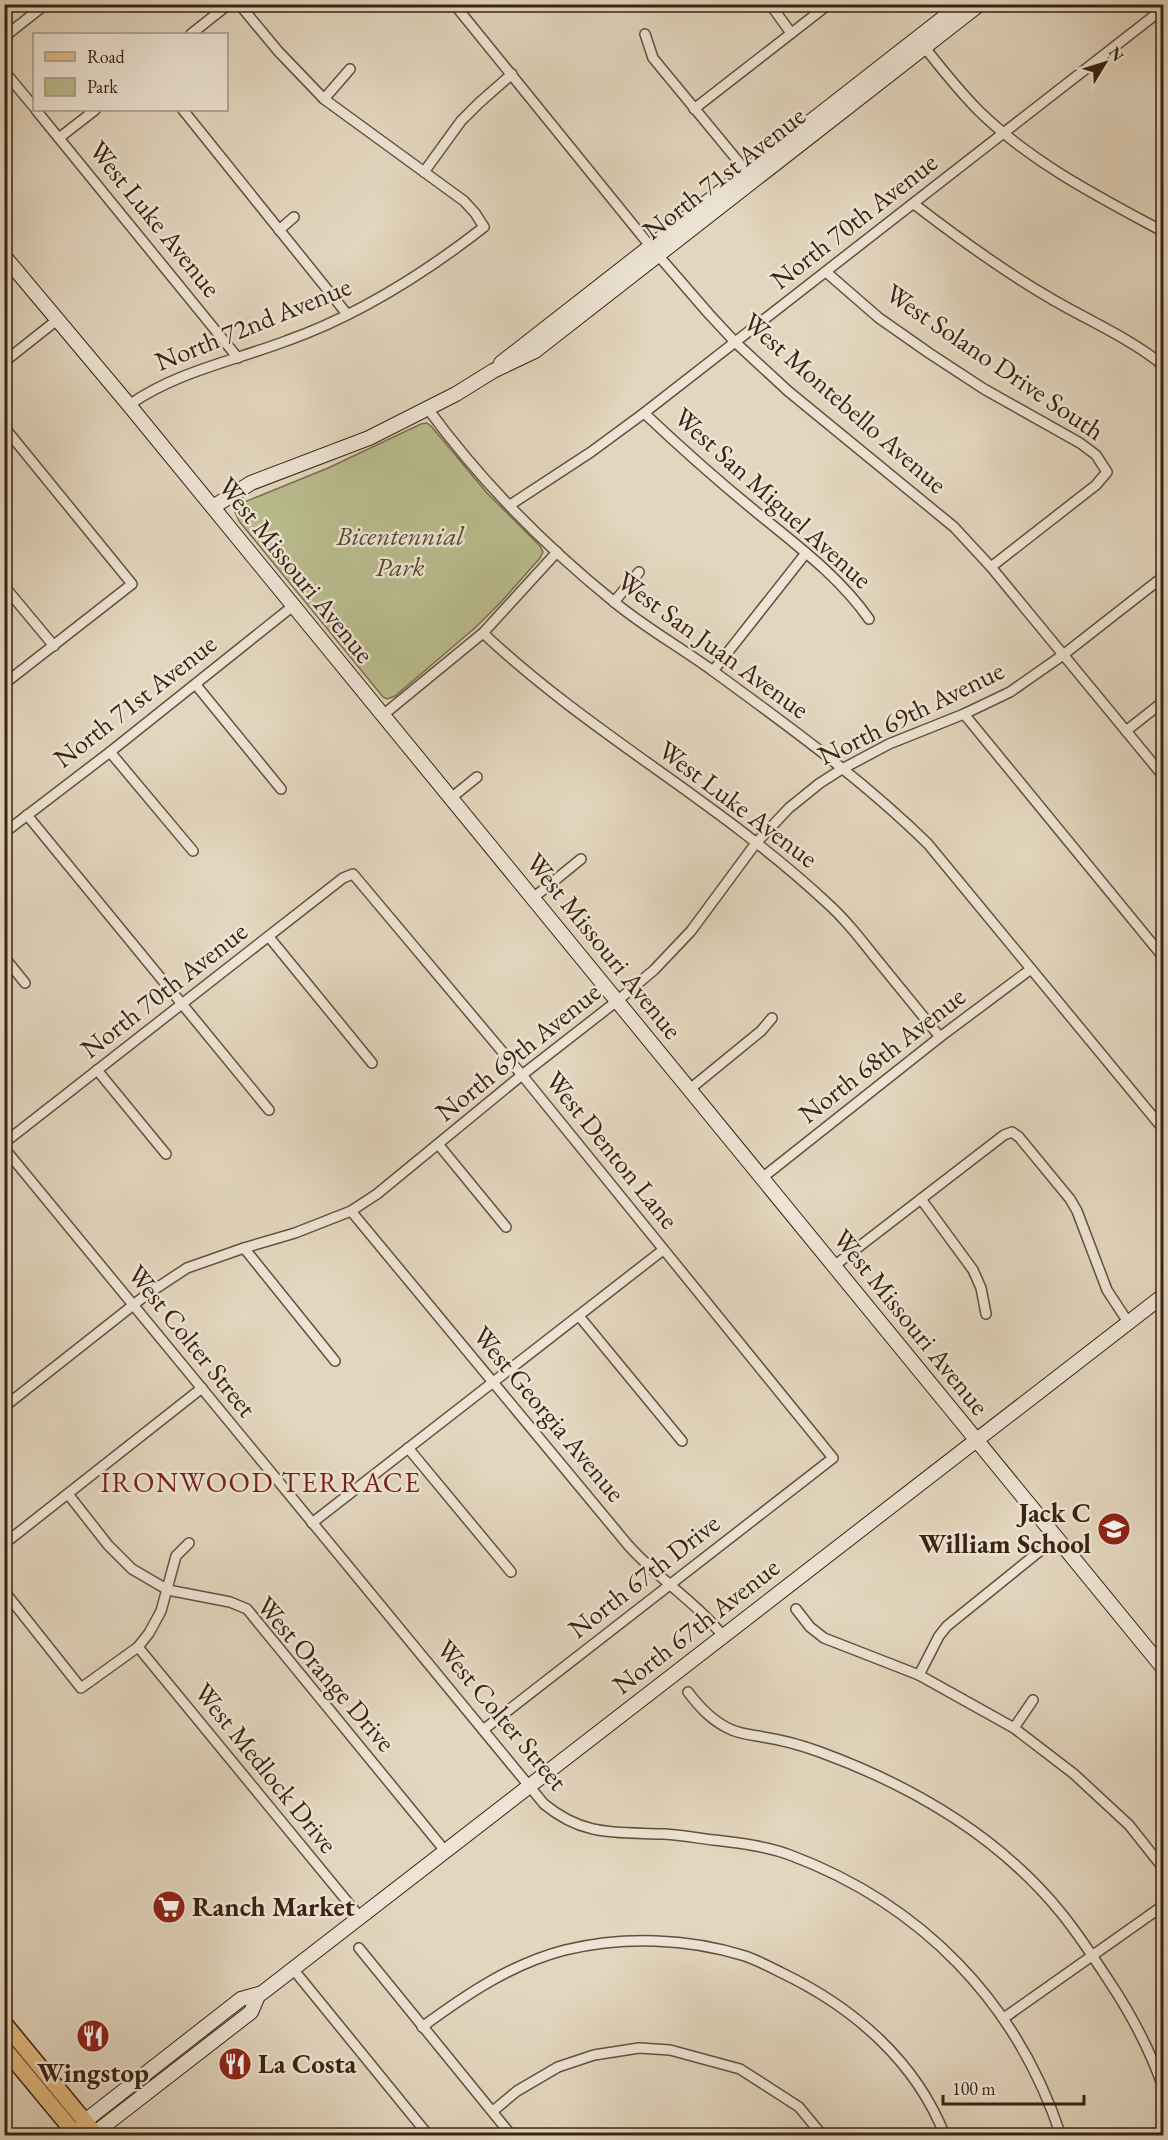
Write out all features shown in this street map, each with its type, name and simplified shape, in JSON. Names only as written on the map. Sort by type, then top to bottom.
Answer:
[{"type":"main road","points":[[4,2024],[90,2131]]},
{"type":"main road","points":[[4,2048],[78,2136]]},
{"type":"street","points":[[4,37],[46,4]]},
{"type":"street","points":[[192,33],[229,4]]},
{"type":"street","points":[[239,4],[278,51],[324,99],[424,172],[461,121],[512,74]]},
{"type":"street","name":"West Montebello Avenue","points":[[454,4],[655,251],[735,342],[788,391],[954,527],[992,567],[1164,777]]},
{"type":"street","points":[[770,4],[791,33]]},
{"type":"street","points":[[694,109],[829,4]]},
{"type":"street","name":"North 71st Avenue","points":[[921,43],[961,4]]},
{"type":"street","name":"North 71st Avenue","points":[[213,507],[251,483],[369,438],[535,351],[655,251],[750,176],[921,43],[980,4]]},
{"type":"street","name":"North 70th Avenue","points":[[510,505],[591,452],[644,413],[1163,7]]},
{"type":"street","points":[[645,34],[653,57],[750,176]]},
{"type":"street","points":[[921,43],[972,103],[1005,132],[1072,182],[1164,232]]},
{"type":"street","points":[[324,99],[350,69]]},
{"type":"street","name":"West Luke Avenue","points":[[4,70],[33,106]]},
{"type":"street","name":"West Luke Avenue","points":[[37,111],[238,358]]},
{"type":"street","points":[[59,138],[94,111]]},
{"type":"street","points":[[184,111],[347,314]]},
{"type":"street","name":"North 72nd Avenue","points":[[129,405],[169,381],[288,341],[347,314],[423,270],[484,227],[464,201],[424,172]]},
{"type":"street","points":[[914,204],[960,240],[1007,272],[1141,350],[1164,366]]},
{"type":"street","points":[[279,230],[294,217]]},
{"type":"street","name":"West Missouri Avenue","points":[[4,256],[213,507],[1164,1669]]},
{"type":"street","name":"West Solano Drive South","points":[[826,272],[879,318],[929,353],[984,389],[1080,443],[1096,455],[1107,472],[1096,485],[992,567]]},
{"type":"street","points":[[4,362],[57,320]]},
{"type":"street","name":"West San Juan Avenue","points":[[428,409],[467,458],[510,505],[557,552],[614,602],[713,671],[881,799],[928,844],[1163,1130]]},
{"type":"street","name":"West San Miguel Avenue","points":[[644,413],[698,465],[806,553],[841,585],[859,604],[869,619]]},
{"type":"street","points":[[4,427],[132,584],[4,684]]},
{"type":"street","points":[[383,715],[483,633],[557,552]]},
{"type":"street","points":[[713,671],[806,553]]},
{"type":"street","points":[[614,602],[639,572]]},
{"type":"street","name":"North 69th Avenue","points":[[4,1407],[158,1286],[187,1268],[296,1233],[351,1210],[376,1194],[618,1001],[678,945],[756,843],[789,808],[842,769],[889,744],[964,714],[1010,692],[1063,655],[1164,576]]},
{"type":"street","points":[[4,586],[54,646]]},
{"type":"street","name":"North 71st Avenue","points":[[4,833],[111,752],[293,606]]},
{"type":"street","name":"West Luke Avenue","points":[[483,633],[508,657],[570,707],[756,843],[804,882],[847,923],[940,1037]]},
{"type":"street","points":[[196,685],[281,789]]},
{"type":"street","points":[[1126,731],[1164,701]]},
{"type":"street","points":[[964,714],[1164,958]]},
{"type":"street","points":[[111,752],[194,851]]},
{"type":"street","points":[[451,798],[477,777]]},
{"type":"street","points":[[27,816],[269,1110]]},
{"type":"street","points":[[533,897],[581,859]]},
{"type":"street","name":"North 70th Avenue","points":[[4,1143],[343,878],[353,874]]},
{"type":"street","name":"West Denton Lane","points":[[353,874],[522,1076],[833,1458]]},
{"type":"street","points":[[269,938],[372,1063]]},
{"type":"street","points":[[4,957],[25,983]]},
{"type":"street","name":"North 68th Avenue","points":[[762,1178],[940,1037],[1031,969]]},
{"type":"street","points":[[690,1089],[761,1031],[772,1018]]},
{"type":"street","points":[[97,1070],[166,1154]]},
{"type":"street","points":[[834,1266],[1004,1135],[1012,1132],[1070,1199],[1083,1224],[1107,1290],[1128,1322]]},
{"type":"street","points":[[438,1144],[506,1227]]},
{"type":"street","name":"West Colter Street","points":[[4,1148],[544,1804],[581,1826],[610,1833],[667,1834],[753,1846],[788,1854],[869,1892],[905,1916],[931,1938],[969,1974],[1004,2018],[1030,2061],[1052,2109],[1061,2136]]},
{"type":"street","points":[[921,1199],[973,1270],[981,1288],[986,1314]]},
{"type":"street","name":"West Georgia Avenue","points":[[351,1210],[627,1545],[642,1561],[708,1618],[723,1636]]},
{"type":"street","points":[[244,1248],[335,1361]]},
{"type":"street","points":[[312,1523],[663,1250]]},
{"type":"street","name":"North 67th Avenue","points":[[78,2136],[90,2131],[251,2012],[258,1996],[1164,1295]]},
{"type":"street","points":[[579,1316],[682,1441]]},
{"type":"street","points":[[4,1544],[202,1388]]},
{"type":"street","points":[[408,1448],[511,1572]]},
{"type":"street","name":"North 67th Drive","points":[[483,1730],[833,1458]]},
{"type":"street","name":"West Orange Drive","points":[[68,1494],[108,1545],[132,1569],[168,1590],[230,1602],[246,1609],[446,1851]]},
{"type":"street","points":[[919,1675],[946,1626],[1056,1538]]},
{"type":"street","points":[[4,1591],[81,1688],[138,1647],[149,1633],[161,1611],[176,1556],[189,1543]]},
{"type":"street","points":[[796,1609],[810,1627],[824,1638],[919,1675],[1014,1728],[1074,1774],[1121,1818],[1164,1869]]},
{"type":"street","name":"West Medlock Drive","points":[[138,1647],[360,1917]]},
{"type":"street","points":[[688,1692],[711,1718],[734,1731],[818,1751],[876,1774],[934,1804],[978,1835],[1027,1876],[1062,1914],[1094,1956],[1125,2004],[1164,2090]]},
{"type":"street","points":[[1014,1728],[1033,1700]]},
{"type":"street","points":[[1004,2018],[1164,1905]]},
{"type":"street","points":[[422,2027],[495,1977],[562,1951],[624,1941],[645,1940],[691,1944],[746,1956],[804,1983],[833,2001],[875,2033],[906,2067],[927,2098],[945,2136]]},
{"type":"street","points":[[359,1948],[512,2136]]},
{"type":"street","points":[[293,1969],[429,2136]]},
{"type":"street","points":[[493,2111],[526,2085],[558,2067],[594,2055],[649,2048],[670,2050],[740,2069],[799,2107],[823,2136]]},
{"type":"green space","name":"Bicentennial Park","points":[[427,423],[487,493],[540,546],[543,552],[501,602],[476,627],[395,696],[387,699],[239,521],[235,512],[242,503],[328,468]]},
{"type":"place","name":"Jack C William School","points":[[1114,1529]]},
{"type":"place","name":"Ranch Market","points":[[169,1907]]},
{"type":"place","name":"Wingstop","points":[[93,2036]]},
{"type":"place","name":"La Costa","points":[[235,2064]]},
{"type":"district","name":"IRONWOOD TERRACE","points":[[261,1482]]}]
